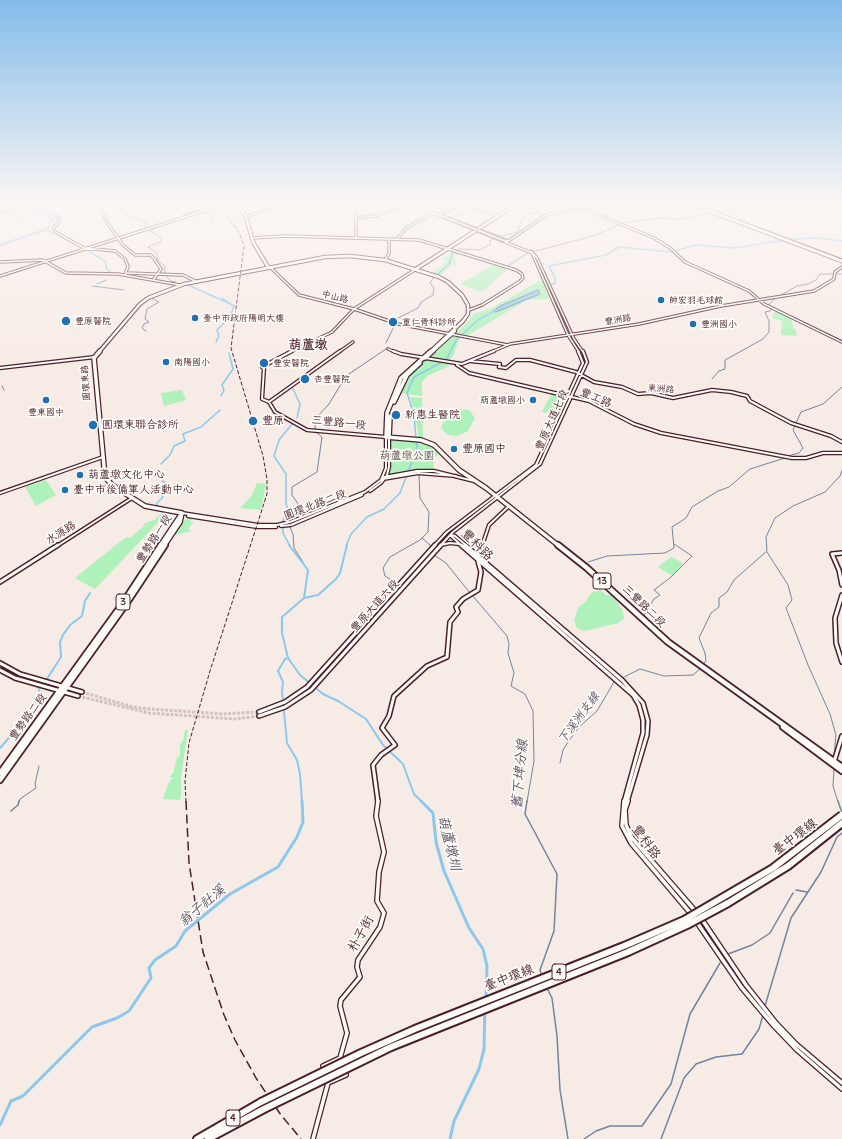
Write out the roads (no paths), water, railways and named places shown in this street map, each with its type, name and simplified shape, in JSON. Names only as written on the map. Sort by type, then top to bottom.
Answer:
[{"type":"highway","name":"臺中環線","points":[[201,1138],[261,1102],[361,1053],[471,1006],[624,946],[684,920],[773,868],[842,815]]},
{"type":"highway","name":"臺中環線","points":[[201,1138],[391,1047],[628,952],[687,925],[728,903],[788,866],[842,824]]},
{"type":"main road","name":"中山路","points":[[264,257],[270,267]]},
{"type":"main road","name":"圓環東路","points":[[181,514],[146,508],[111,487],[105,480],[94,357],[143,300],[180,285],[324,257]]},
{"type":"main road","name":"圓環東路","points":[[367,257],[386,259],[417,269],[448,282],[462,294],[470,310]]},
{"type":"main road","points":[[417,269],[435,257]]},
{"type":"main road","name":"圓環東路","points":[[113,334],[145,300],[178,286],[197,281]]},
{"type":"main road","points":[[388,437],[390,414],[407,375],[423,358],[468,318],[470,310]]},
{"type":"main road","name":"三豐路一段","points":[[388,437],[421,440],[434,445],[459,470],[476,482]]},
{"type":"main road","name":"13","points":[[476,482],[496,497]]},
{"type":"main road","name":"三豐路二段","points":[[496,497],[587,568],[668,642],[703,667],[705,671],[842,768]]},
{"type":"main road","name":"豐勢路一段","points":[[63,690],[130,598],[181,514]]},
{"type":"main road","name":"豐勢路二段","points":[[0,773],[63,690]]},
{"type":"main road","name":"豐勢路二段","points":[[0,780],[63,690]]},
{"type":"main road","name":"三豐路二段","points":[[833,762],[842,771]]},
{"type":"street","points":[[0,275],[61,257]]},
{"type":"street","points":[[0,275],[61,257]]},
{"type":"street","points":[[123,257],[126,260],[128,266],[126,274]]},
{"type":"street","points":[[153,257],[161,269],[154,279]]},
{"type":"street","points":[[470,310],[484,304],[519,282],[523,276],[517,270],[475,257]]},
{"type":"street","name":"豐原大道七段","points":[[496,497],[539,466],[583,363],[582,357],[568,335],[534,257]]},
{"type":"street","name":"豐原大道七段","points":[[537,257],[571,334],[586,356],[587,362],[581,376],[569,396]]},
{"type":"street","points":[[678,257],[685,262],[750,291],[764,304],[842,342]]},
{"type":"street","points":[[38,263],[41,261],[40,259]]},
{"type":"street","points":[[0,262],[40,259],[48,261],[63,271],[73,274],[165,273],[186,275],[197,281]]},
{"type":"street","name":"中山路","points":[[270,267],[299,295],[354,309],[396,324],[508,345]]},
{"type":"street","name":"豐洲路","points":[[388,349],[401,354],[454,364],[470,361],[508,345],[639,324],[818,290],[834,279],[835,272],[842,267]]},
{"type":"street","points":[[353,342],[286,388],[269,402],[262,399],[264,368],[262,366],[295,348],[315,341],[332,332],[354,309],[417,269]]},
{"type":"street","points":[[126,274],[180,285]]},
{"type":"street","points":[[0,368],[94,357]]},
{"type":"street","points":[[470,361],[506,368],[516,360],[528,359],[540,364],[579,373],[581,376]]},
{"type":"street","name":"豐工路","points":[[454,364],[469,372],[569,396],[597,405],[633,425],[654,433],[804,460],[842,453]]},
{"type":"street","name":"東洲路","points":[[581,376],[596,382],[623,387],[635,394],[651,393],[672,398],[712,390],[740,394],[747,396],[750,401],[795,424],[831,436],[842,442]]},
{"type":"street","name":"三豐路一段","points":[[269,402],[275,412],[307,430],[388,437]]},
{"type":"street","points":[[388,437],[386,468],[383,478],[434,472],[458,476],[476,482]]},
{"type":"street","points":[[0,493],[102,457]]},
{"type":"street","name":"圓環北路二段","points":[[181,514],[257,527],[277,526],[291,523],[365,492],[383,478]]},
{"type":"street","name":"豐原大道六段","points":[[259,712],[267,712],[284,707],[311,690],[316,682],[450,534],[496,497]]},
{"type":"street","name":"豐原大道六段","points":[[433,552],[451,529],[496,497]]},
{"type":"street","name":"水源路","points":[[0,582],[131,499]]},
{"type":"street","points":[[478,561],[478,556],[489,525],[509,506]]},
{"type":"street","name":"豐科路","points":[[450,534],[478,561],[633,695],[639,705],[643,720],[643,733],[622,808],[621,819],[623,829],[631,843],[690,912],[742,988],[774,1026],[797,1050],[842,1089]]},
{"type":"street","name":"豐科路","points":[[450,534],[455,536],[622,680],[643,703],[648,721],[647,735],[625,810],[627,829],[637,844],[694,910],[746,985],[776,1024],[796,1044],[842,1083]]},
{"type":"street","points":[[440,545],[448,543],[460,544]]},
{"type":"street","points":[[842,553],[832,554],[839,570],[842,585]]},
{"type":"street","name":"朴子街","points":[[340,1058],[347,1033],[340,1006],[341,1000],[360,977],[357,967],[358,960],[380,927],[384,913],[378,900],[379,872],[383,861],[384,852],[376,816],[378,800],[377,781],[372,767],[376,761],[395,745],[382,728],[389,716],[394,696],[427,666],[447,657],[450,622],[458,612],[456,607],[461,600],[477,592],[479,589],[481,572],[478,561]]},
{"type":"street","points":[[842,595],[840,606],[834,617],[836,643],[842,662]]},
{"type":"street","points":[[0,663],[20,674],[78,696]]},
{"type":"street","points":[[0,670],[15,678],[63,690],[82,692]]},
{"type":"street","name":"豐原大道六段","points":[[259,716],[285,702],[316,682]]},
{"type":"street","points":[[833,762],[842,736]]},
{"type":"street","points":[[313,1139],[328,1083],[323,1066],[340,1058],[346,1075],[328,1083]]},
{"type":"water","points":[[538,290],[540,294],[496,312],[493,311],[500,306]]},
{"type":"waterway","points":[[99,257],[106,262],[106,268],[111,273]]},
{"type":"waterway","points":[[157,257],[157,259],[165,266],[164,274],[171,281],[176,282]]},
{"type":"waterway","points":[[437,275],[449,264],[451,257]]},
{"type":"waterway","points":[[508,266],[521,257]]},
{"type":"waterway","points":[[551,285],[555,283],[555,278],[549,266],[595,257]]},
{"type":"waterway","points":[[779,296],[797,286],[808,284],[816,280],[820,274],[833,274]]},
{"type":"waterway","points":[[837,274],[842,274]]},
{"type":"waterway","points":[[386,343],[398,318],[418,308],[421,302],[433,295],[434,288],[430,283],[434,277]]},
{"type":"waterway","points":[[97,284],[106,280]]},
{"type":"waterway","points":[[188,285],[231,304]]},
{"type":"waterway","points":[[92,286],[124,290]]},
{"type":"waterway","points":[[146,331],[142,328],[144,324],[149,322],[145,319],[147,309],[159,302],[151,298]]},
{"type":"waterway","points":[[222,298],[231,304]]},
{"type":"waterway","points":[[712,379],[719,371],[725,369],[725,360],[763,339],[769,332],[769,321],[765,312],[770,311],[772,308],[769,304],[776,298]]},
{"type":"waterway","points":[[231,304],[235,306]]},
{"type":"waterway","points":[[216,342],[219,336],[217,330],[230,317],[234,306]]},
{"type":"waterway","points":[[346,546],[351,534],[367,517],[384,509],[400,493],[417,449],[414,415],[407,393],[414,377],[446,360],[457,339],[478,320],[496,310]]},
{"type":"waterway","points":[[315,429],[316,418],[329,404],[346,376],[386,349]]},
{"type":"waterway","points":[[221,396],[224,390],[222,385],[233,369],[229,353]]},
{"type":"waterway","points":[[2,386],[4,390]]},
{"type":"waterway","points":[[788,456],[799,453],[803,448],[793,430],[801,412],[823,404],[842,387]]},
{"type":"waterway","points":[[293,389],[300,404],[297,418]]},
{"type":"waterway","points":[[161,464],[170,455],[174,446],[185,441],[183,434],[201,427],[220,410]]},
{"type":"waterway","points":[[290,546],[283,533],[283,521],[288,509],[286,504],[286,474],[274,456],[279,440],[293,423]]},
{"type":"waterway","points":[[288,522],[298,504],[292,495],[292,487],[317,472],[322,437],[316,432]]},
{"type":"waterway","points":[[588,562],[607,556],[665,553],[674,548],[672,527],[686,518],[692,507],[718,491],[729,487],[750,469],[785,458]]},
{"type":"waterway","name":"下溪洲支線","points":[[703,664],[706,661],[705,653],[699,638],[711,613],[719,607],[719,598],[727,592],[734,580],[767,551],[766,537],[775,518],[793,506],[825,492],[840,476],[842,470]]},
{"type":"waterway","points":[[419,475],[420,498],[429,512],[428,532],[422,538]]},
{"type":"waterway","points":[[157,506],[157,503],[163,497],[156,490],[167,483],[162,481]]},
{"type":"waterway","points":[[289,525],[293,534],[294,548],[303,562]]},
{"type":"waterway","points":[[397,583],[385,576],[383,568],[390,557],[422,538]]},
{"type":"waterway","name":"舊下埤分線","points":[[422,538],[430,545],[433,552]]},
{"type":"waterway","points":[[643,617],[654,599],[660,595],[654,590],[671,577],[692,556],[674,544]]},
{"type":"waterway","name":"葫蘆墩圳","points":[[289,545],[308,570],[304,598]]},
{"type":"waterway","points":[[304,598],[318,595],[336,579],[340,573],[347,545]]},
{"type":"waterway","points":[[767,552],[788,585],[792,600],[786,608],[808,665],[830,714],[836,735],[834,756]]},
{"type":"waterway","name":"舊下埤分線","points":[[434,555],[446,563],[470,593]]},
{"type":"waterway","points":[[0,748],[22,723],[38,698],[40,692],[38,687],[47,679],[61,657],[60,642],[63,635],[70,625],[82,616],[85,601],[90,593]]},
{"type":"waterway","name":"舊下埤分線","points":[[472,595],[507,636],[509,644],[508,653],[514,673],[511,686],[525,694],[533,711],[534,761],[527,802]]},
{"type":"waterway","name":"葫蘆墩圳","points":[[288,658],[282,633],[282,617],[304,598]]},
{"type":"waterway","name":"葫蘆墩圳","points":[[288,658],[300,675],[323,694],[338,701],[366,719],[383,745],[403,764],[414,794],[433,813],[436,842],[444,871],[469,928],[483,949],[487,966],[486,998]]},
{"type":"waterway","name":"翁子社溪","points":[[288,658],[285,659],[278,671],[283,682],[282,691],[287,743],[297,760],[300,774],[302,802]]},
{"type":"waterway","name":"下溪洲支線","points":[[560,763],[563,750],[568,742],[579,727],[597,711],[614,682],[640,669],[664,676],[693,675],[700,669]]},
{"type":"waterway","points":[[19,802],[20,799],[36,788],[35,784],[39,766]]},
{"type":"waterway","points":[[834,769],[833,786],[838,802]]},
{"type":"waterway","points":[[11,811],[18,805],[19,801]]},
{"type":"waterway","name":"翁子社溪","points":[[0,1125],[11,1101],[23,1096],[92,1027],[117,1018],[129,1011],[151,978],[149,968],[155,960],[176,946],[185,931],[230,894],[278,867],[297,837],[303,822],[302,801]]},
{"type":"waterway","name":"舊下埤分線","points":[[527,801],[525,814],[557,874],[554,931],[540,970],[542,976]]},
{"type":"waterway","points":[[838,801],[842,813]]},
{"type":"waterway","points":[[765,1006],[791,918],[821,872],[837,837],[842,833]]},
{"type":"waterway","points":[[796,890],[807,892]]},
{"type":"waterway","points":[[728,954],[752,945],[770,933],[793,893]]},
{"type":"waterway","points":[[584,1139],[596,1131],[610,1126],[642,1126],[671,1084],[690,1014],[720,963]]},
{"type":"waterway","name":"舊下埤分線","points":[[547,988],[552,998],[557,1036],[560,1090],[568,1139]]},
{"type":"waterway","name":"葫蘆墩圳","points":[[450,1139],[454,1121],[479,1069],[484,1049],[485,1003]]},
{"type":"waterway","points":[[661,1139],[684,1078],[696,1064],[716,1057],[742,1054],[759,1029],[763,1015]]},
{"type":"tunnel","points":[[82,692],[133,707],[150,709],[223,714],[259,712]]},
{"type":"tunnel","points":[[78,696],[149,713],[234,719],[259,716]]},
{"type":"railway","points":[[186,802],[185,781],[189,743],[210,671],[267,494],[267,479],[263,456],[231,348],[243,257]]},
{"type":"railway","points":[[186,801],[189,863],[203,952],[224,1015],[235,1040],[256,1078],[281,1115],[301,1139]]},
{"type":"place","name":"帥宏羽毛球館","points":[[661,300]]},
{"type":"place","name":"臺中市政府陽明大樓","points":[[195,318]]},
{"type":"place","name":"豐原醫院","points":[[66,321]]},
{"type":"place","name":"重仁骨科診所","points":[[393,322]]},
{"type":"place","name":"豐洲國小","points":[[693,324]]},
{"type":"place","name":"南陽國小","points":[[166,362]]},
{"type":"place","name":"豐安醫院","points":[[264,363]]},
{"type":"place","name":"杏豐醫院","points":[[305,379]]},
{"type":"place","name":"豐東國中","points":[[46,400]]},
{"type":"place","name":"葫蘆墩國小","points":[[533,400]]},
{"type":"place","name":"新惠生醫院","points":[[396,415]]},
{"type":"place","name":"豐原","points":[[253,421]]},
{"type":"place","name":"圓環東聯合診所","points":[[93,425]]},
{"type":"place","name":"豐原國中","points":[[454,449]]},
{"type":"place","name":"葫蘆墩文化中心","points":[[80,475]]},
{"type":"place","name":"臺中市後備軍人活動中心","points":[[65,490]]},
{"type":"district","name":"葫蘆墩","points":[[308,345]]},
{"type":"park label","name":"葫蘆墩公園","points":[[407,456]]}]
